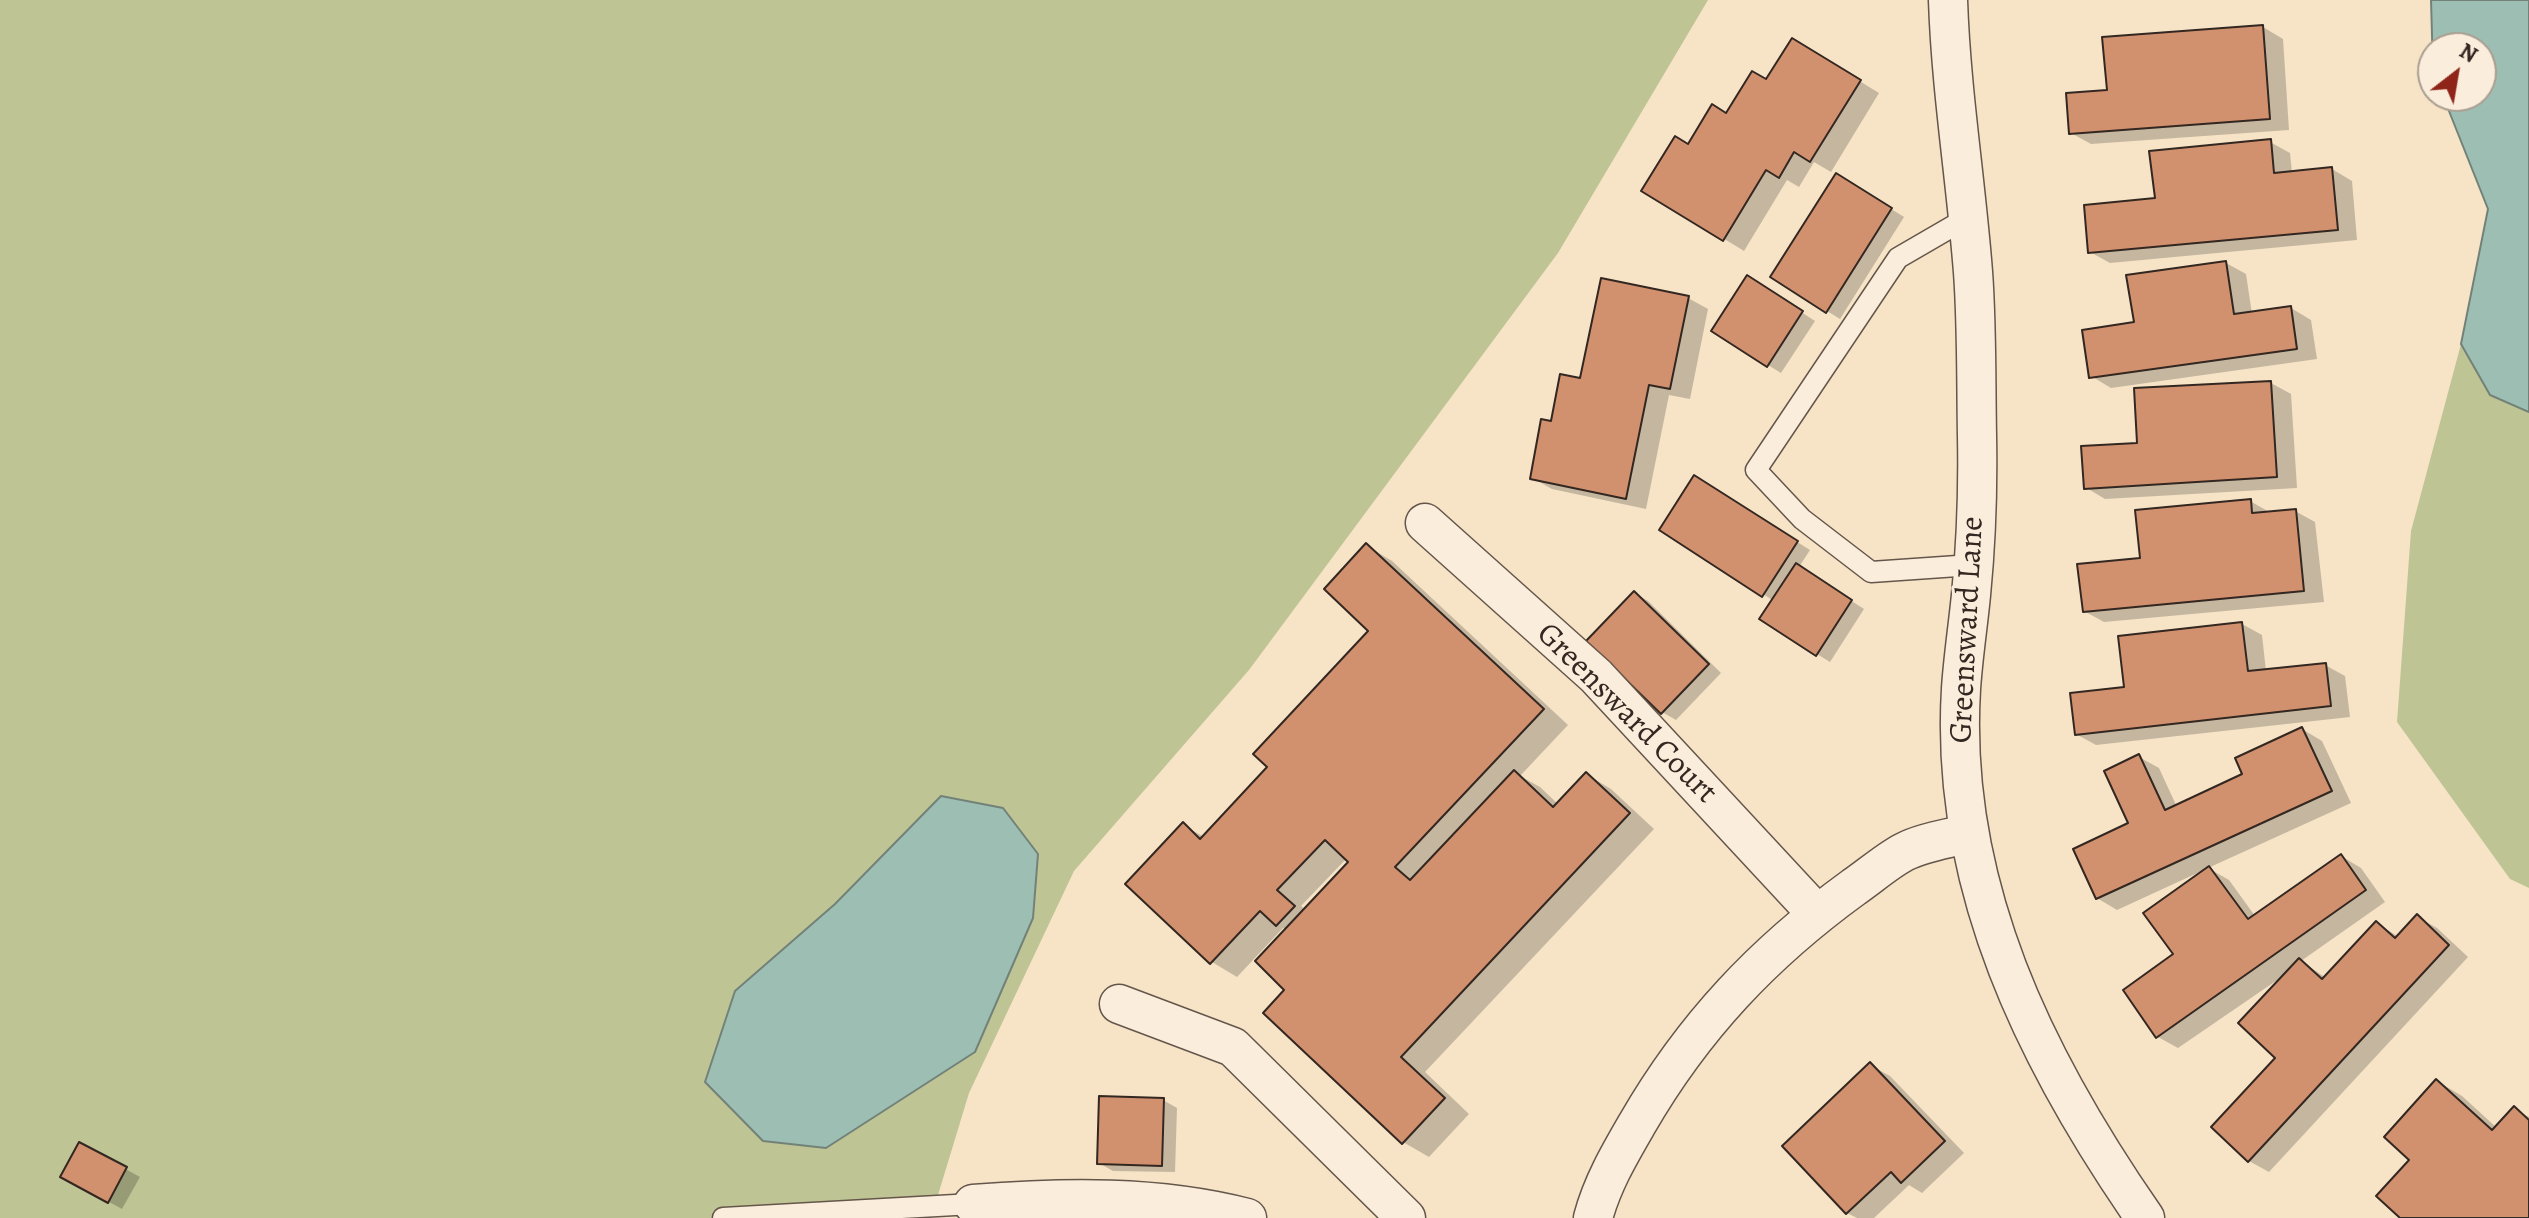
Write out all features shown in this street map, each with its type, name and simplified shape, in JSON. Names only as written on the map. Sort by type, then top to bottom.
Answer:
[{"type":"street","name":"Greensward Lane","points":[[1948,0],[1950,56],[1973,273],[1977,441],[1972,565],[1961,691],[1962,783],[1969,833],[1982,895],[2011,982],[2051,1067],[2113,1172],[2145,1218]]},
{"type":"street","name":"Greensward Court","points":[[1425,523],[1596,676],[1817,914]]},
{"type":"street","points":[[1593,1218],[1599,1195],[1613,1166],[1662,1081],[1721,1004],[1766,957],[1817,914],[1905,851],[1969,833]]},
{"type":"street","points":[[1119,1004],[1233,1047],[1398,1217]]},
{"type":"street","points":[[973,1204],[1103,1198],[1214,1209],[1247,1218]]},
{"type":"lane","points":[[1967,218],[1898,258],[1756,470],[1802,519],[1871,572],[1972,565]]},
{"type":"lane","points":[[723,1218],[973,1204]]},
{"type":"green space","points":[[0,0],[1708,0],[1558,253],[1249,670],[1074,871],[969,1093],[931,1218],[0,1218]]},
{"type":"green space","points":[[2431,0],[2529,0],[2529,888],[2510,879],[2397,722],[2411,531],[2461,344],[2488,209],[2449,112],[2497,112],[2497,32],[2432,32]]},
{"type":"water","points":[[2431,0],[2529,0],[2529,412],[2490,395],[2461,344],[2488,209],[2449,112],[2497,112],[2497,32],[2432,32]]},
{"type":"water","points":[[941,796],[1003,808],[1038,854],[1033,918],[975,1052],[826,1148],[763,1141],[705,1082],[735,991],[835,904]]},
{"type":"building","points":[[2263,25],[2270,119],[2069,134],[2066,93],[2107,90],[2102,37]]},
{"type":"building","points":[[1792,38],[1861,80],[1810,162],[1794,152],[1779,178],[1766,170],[1723,241],[1641,191],[1675,136],[1688,144],[1712,104],[1726,113],[1752,71],[1766,79]]},
{"type":"building","points":[[2271,139],[2274,173],[2332,167],[2338,230],[2088,253],[2084,205],[2155,198],[2149,151]]},
{"type":"building","points":[[1836,173],[1892,208],[1826,313],[1770,277]]},
{"type":"building","points":[[2226,261],[2234,314],[2291,306],[2297,349],[2089,378],[2082,330],[2134,322],[2126,275]]},
{"type":"building","points":[[1747,275],[1803,311],[1767,367],[1711,331]]},
{"type":"building","points":[[1601,278],[1689,296],[1670,389],[1649,385],[1626,499],[1530,479],[1541,419],[1551,421],[1560,374],[1580,378]]},
{"type":"building","points":[[2271,381],[2277,477],[2084,489],[2081,446],[2137,443],[2134,388]]},
{"type":"building","points":[[1694,475],[1798,541],[1762,597],[1659,530]]},
{"type":"building","points":[[2251,499],[2252,513],[2296,509],[2304,591],[2083,612],[2077,564],[2140,558],[2135,510]]},
{"type":"building","points":[[1366,543],[1544,709],[1395,867],[1410,880],[1514,770],[1553,807],[1586,772],[1630,813],[1401,1057],[1445,1098],[1402,1144],[1263,1013],[1284,990],[1255,961],[1348,862],[1325,840],[1277,890],[1295,906],[1276,926],[1260,911],[1210,964],[1125,884],[1183,822],[1200,839],[1267,767],[1253,754],[1368,631],[1324,589]]},
{"type":"building","points":[[1796,563],[1852,600],[1816,656],[1759,619]]},
{"type":"building","points":[[1634,591],[1709,664],[1661,714],[1586,641]]},
{"type":"building","points":[[2242,622],[2248,671],[2326,663],[2331,706],[2075,735],[2070,693],[2124,687],[2118,636]]},
{"type":"building","points":[[2302,727],[2332,791],[2096,899],[2073,849],[2128,823],[2104,771],[2139,754],[2165,810],[2242,774],[2235,758]]},
{"type":"building","points":[[2341,854],[2366,890],[2156,1038],[2123,990],[2173,954],[2143,913],[2209,866],[2248,919]]},
{"type":"building","points":[[2417,914],[2449,945],[2248,1162],[2211,1127],[2275,1058],[2238,1023],[2299,958],[2322,979],[2376,921],[2395,938]]},
{"type":"building","points":[[1870,1062],[1945,1141],[1901,1183],[1891,1172],[1846,1214],[1782,1146]]},
{"type":"building","points":[[2436,1079],[2492,1130],[2514,1106],[2529,1120],[2529,1218],[2400,1218],[2376,1196],[2409,1160],[2384,1137]]},
{"type":"building","points":[[1099,1096],[1164,1098],[1162,1166],[1097,1164]]},
{"type":"building","points":[[79,1142],[127,1167],[108,1203],[60,1177]]}]
